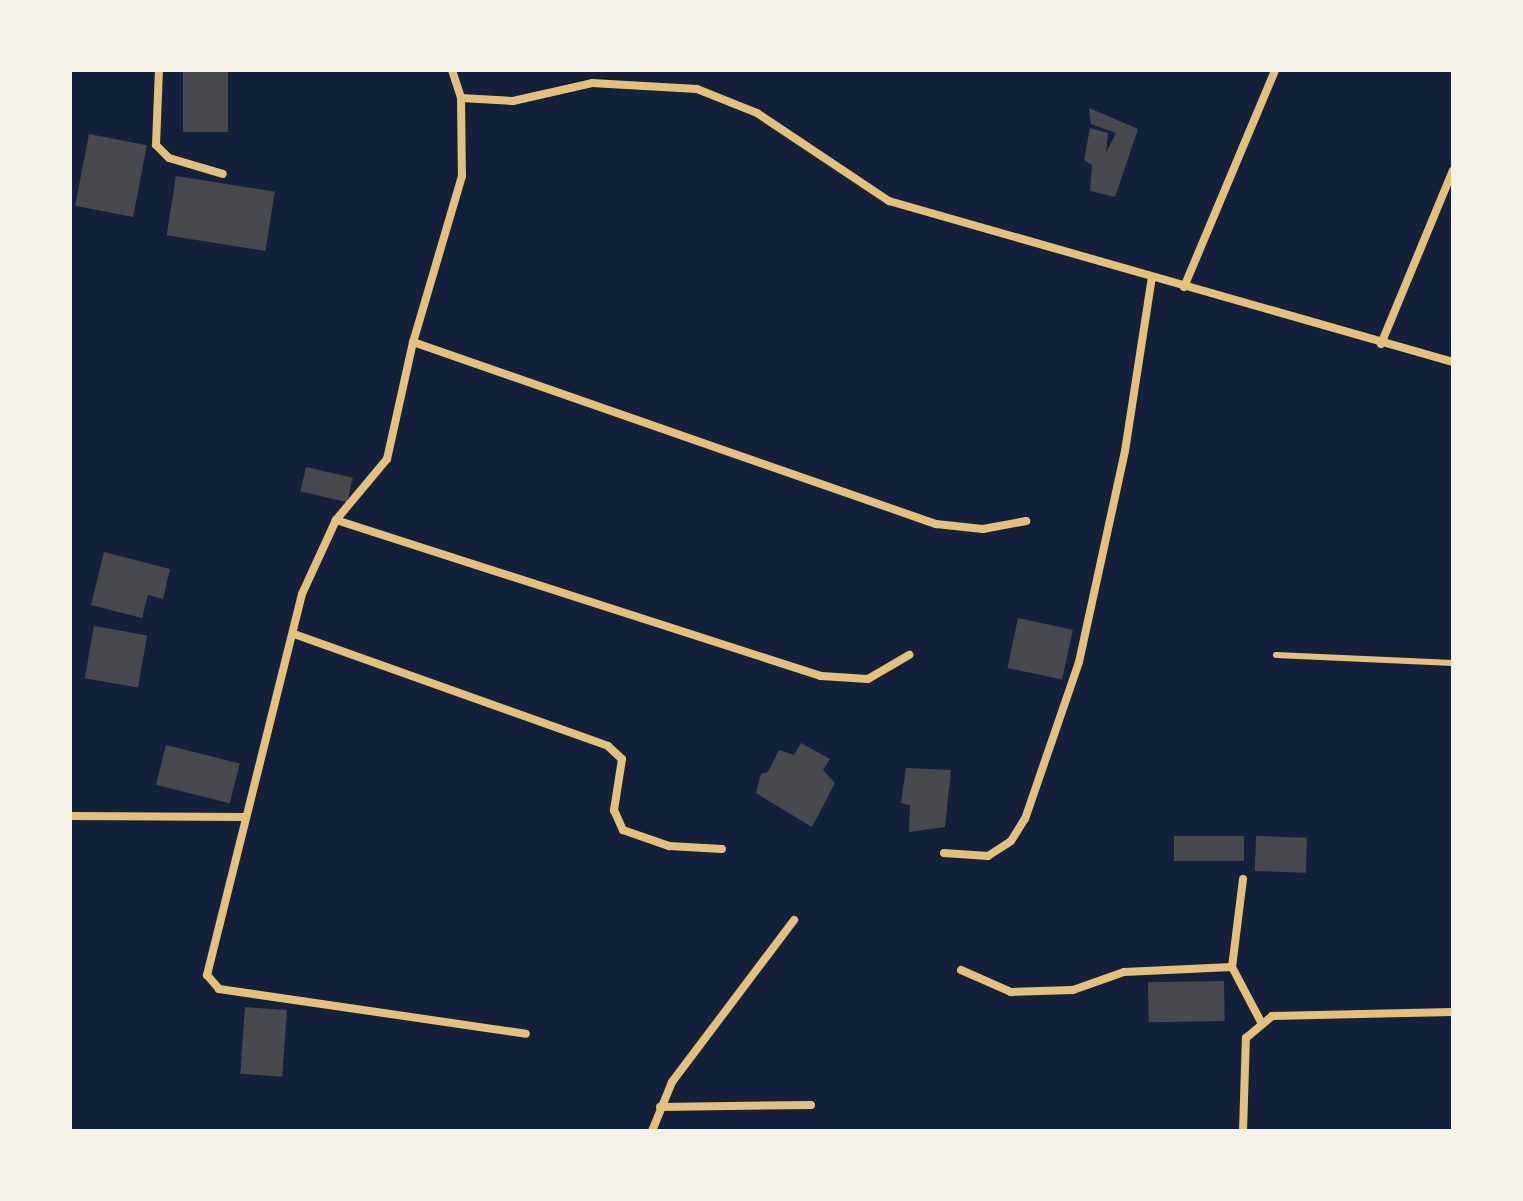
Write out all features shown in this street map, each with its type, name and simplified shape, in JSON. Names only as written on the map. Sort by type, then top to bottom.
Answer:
[{"type":"street","points":[[159,70],[156,145],[169,158],[223,174]]},
{"type":"street","points":[[452,70],[461,98],[462,176],[413,342],[387,459],[336,520],[302,594],[207,975],[219,989],[526,1034]]},
{"type":"street","points":[[1184,287],[1275,70]]},
{"type":"street","points":[[461,98],[513,101],[592,83],[697,89],[757,113],[889,201],[1381,344],[1453,362]]},
{"type":"street","points":[[1381,344],[1453,170]]},
{"type":"street","points":[[944,853],[988,856],[1011,841],[1025,819],[1079,662],[1125,451],[1152,277]]},
{"type":"street","points":[[413,342],[936,524],[983,529],[1026,521]]},
{"type":"street","points":[[336,520],[821,676],[868,679],[909,655]]},
{"type":"street","points":[[294,634],[608,746],[622,759],[614,810],[623,830],[669,846],[722,849]]},
{"type":"street","points":[[70,816],[245,817]]},
{"type":"street","points":[[1243,879],[1232,967],[1262,1024]]},
{"type":"street","points":[[652,1131],[672,1082],[794,920]]},
{"type":"street","points":[[961,970],[1011,992],[1073,990],[1124,972],[1232,967]]},
{"type":"street","points":[[1243,1131],[1246,1038],[1272,1016],[1453,1012]]},
{"type":"street","points":[[660,1107],[811,1105]]},
{"type":"lane","points":[[1276,655],[1453,663]]},
{"type":"building","points":[[183,70],[228,70],[228,132],[183,132]]},
{"type":"building","points":[[1089,108],[1138,129],[1115,197],[1090,191],[1092,165],[1084,160],[1090,128],[1108,133],[1106,153],[1116,133],[1091,124]]},
{"type":"building","points":[[89,134],[147,145],[133,217],[75,206]]},
{"type":"building","points":[[176,176],[275,192],[265,251],[167,235]]},
{"type":"building","points":[[306,467],[353,478],[347,502],[300,491]]},
{"type":"building","points":[[104,552],[170,569],[163,599],[148,595],[142,618],[91,605]]},
{"type":"building","points":[[1018,618],[1073,630],[1062,680],[1007,668]]},
{"type":"building","points":[[94,626],[147,635],[138,688],[85,678]]},
{"type":"building","points":[[801,743],[830,759],[823,770],[835,783],[812,827],[756,793],[761,774],[768,772],[779,750],[794,755]]},
{"type":"building","points":[[166,745],[240,763],[230,803],[156,785]]},
{"type":"building","points":[[906,768],[951,770],[945,827],[909,832],[910,805],[901,803]]},
{"type":"building","points":[[1174,836],[1244,836],[1244,861],[1174,861]]},
{"type":"building","points":[[1256,836],[1307,838],[1306,873],[1255,871]]},
{"type":"building","points":[[1224,981],[1225,1021],[1149,1022],[1148,982]]},
{"type":"building","points":[[245,1007],[287,1010],[282,1077],[240,1074]]}]
